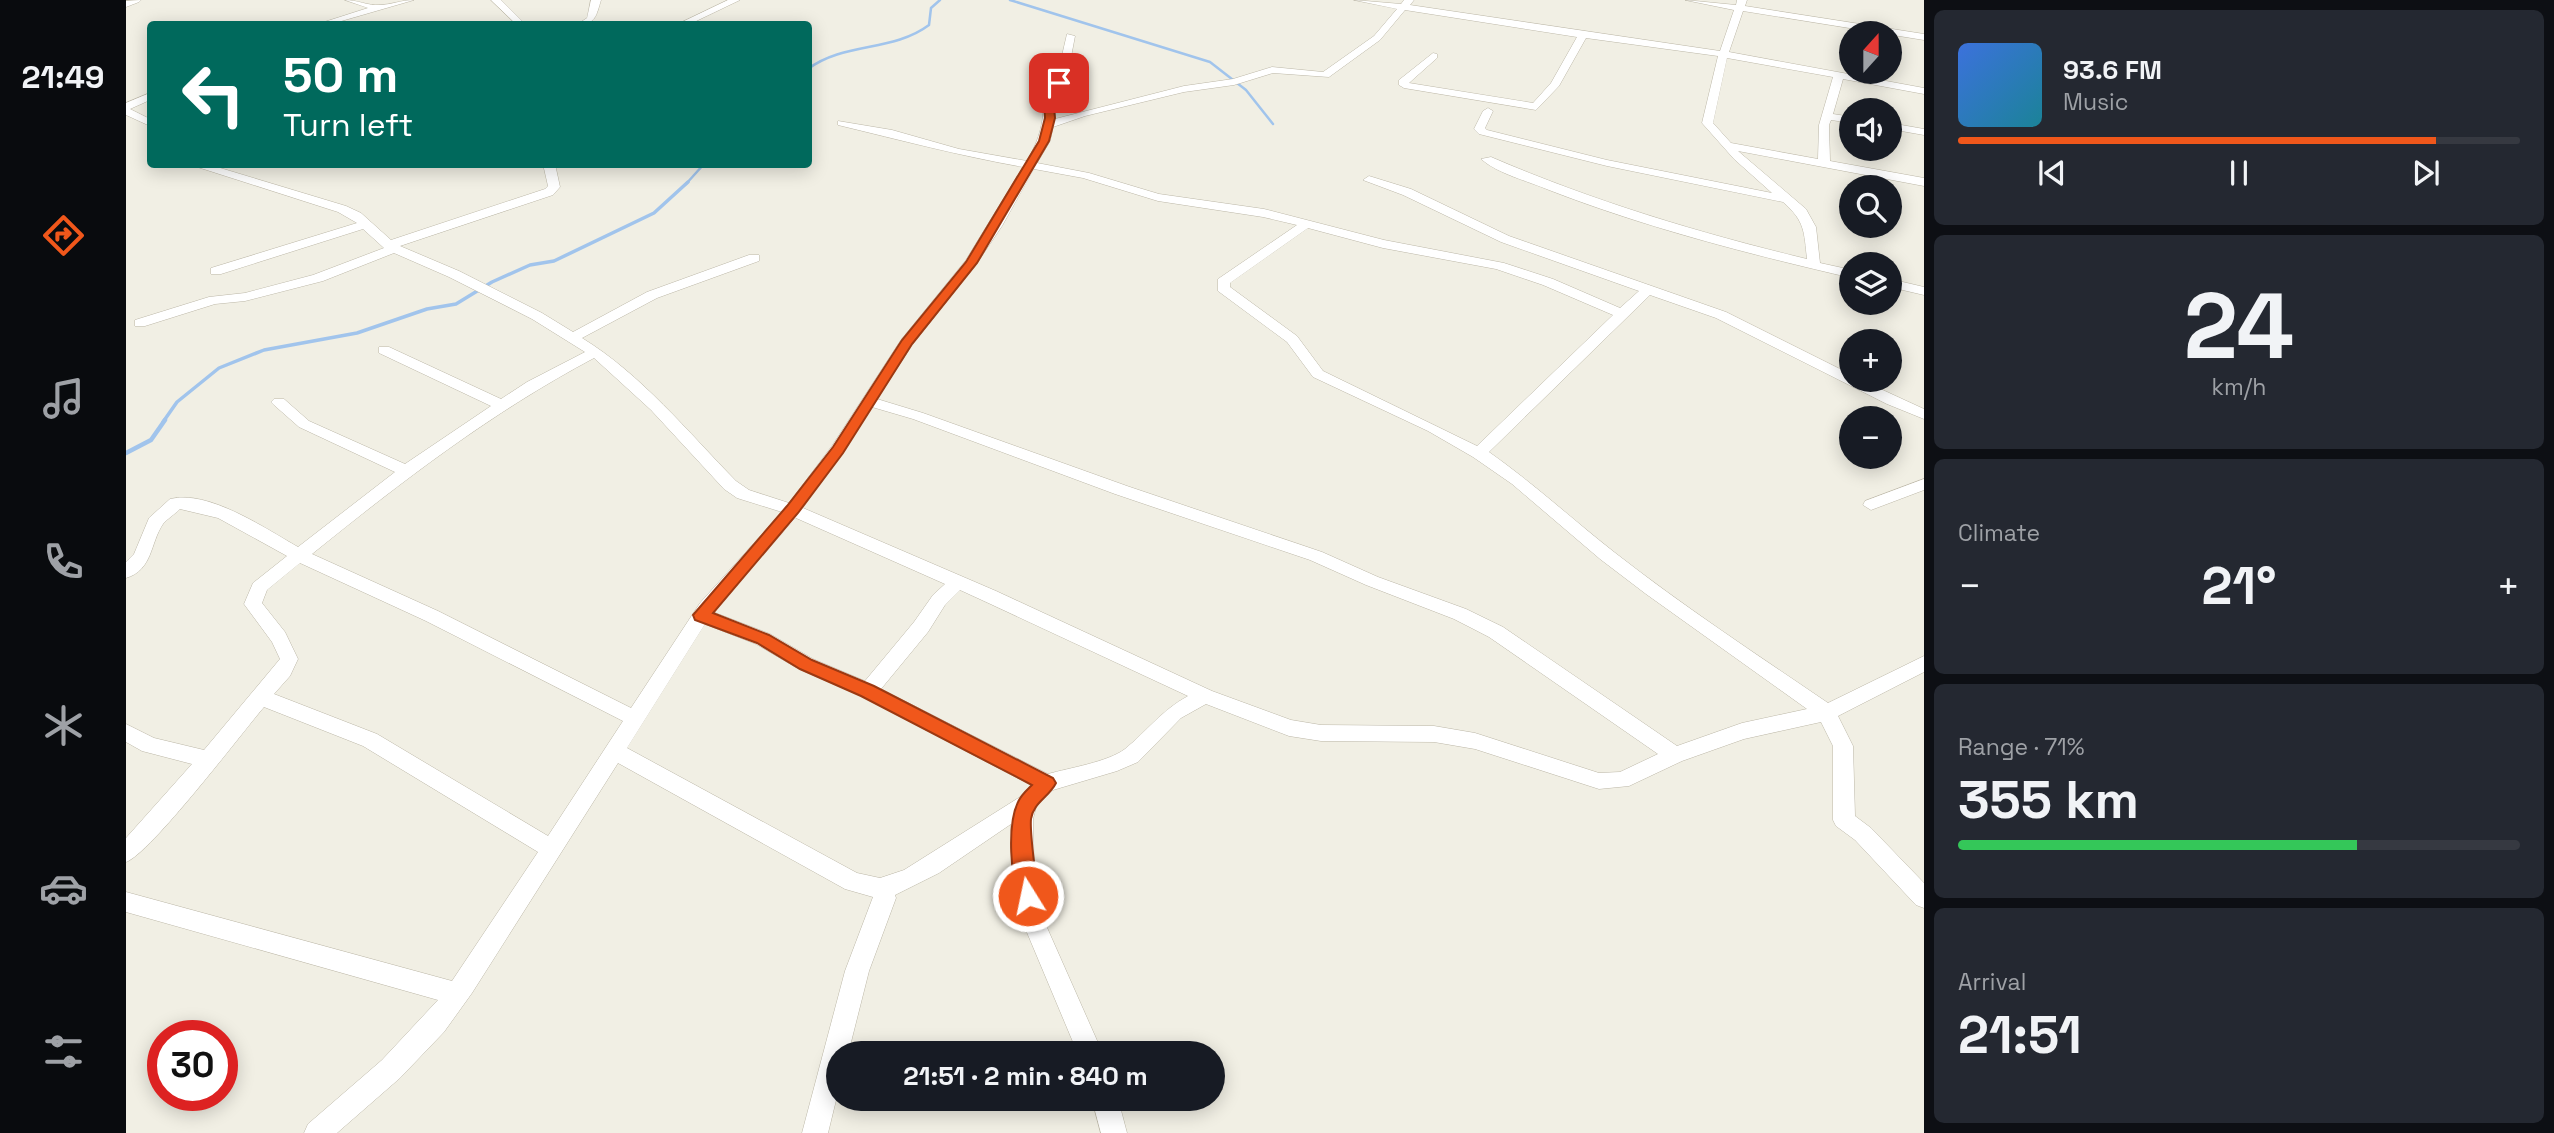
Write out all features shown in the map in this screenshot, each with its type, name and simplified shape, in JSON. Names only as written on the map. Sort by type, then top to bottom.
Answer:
[{"type":"street","points":[[126,4],[136,0]]},
{"type":"street","points":[[350,0],[379,9]]},
{"type":"street","points":[[333,21],[409,0]]},
{"type":"street","points":[[496,0],[518,21]]},
{"type":"street","points":[[587,21],[591,19],[596,0]]},
{"type":"street","points":[[690,21],[735,0]]},
{"type":"street","points":[[1359,0],[1406,4],[1839,76],[1829,116],[1824,125],[1824,162]]},
{"type":"street","points":[[1690,0],[1741,4],[1924,37]]},
{"type":"street","points":[[1048,125],[1081,114],[1185,89],[1234,82],[1272,70],[1325,75],[1377,38],[1406,4]]},
{"type":"street","points":[[1741,4],[1723,55],[1706,118],[1726,145],[1802,212],[1810,227],[1814,265]]},
{"type":"street","points":[[1433,56],[1404,80],[1404,85],[1536,107],[1555,84],[1583,35]]},
{"type":"street","points":[[317,1133],[391,1069],[435,1024],[616,752],[701,615],[793,510],[870,402],[906,343],[971,263],[1044,141],[1048,125],[1048,94],[1062,78],[1070,36]]},
{"type":"street","points":[[1882,84],[1924,92]]},
{"type":"street","points":[[126,109],[147,98]]},
{"type":"street","points":[[126,109],[147,121]]},
{"type":"street","points":[[1489,111],[1479,129],[1483,131],[1607,163],[1786,200]]},
{"type":"street","points":[[1829,116],[1839,118]]},
{"type":"street","points":[[842,123],[1030,166],[1109,181],[1158,197],[1264,213],[1383,244],[1515,270],[1622,314]]},
{"type":"street","points":[[1902,129],[1924,132]]},
{"type":"street","points":[[1726,145],[1924,182]]},
{"type":"street","points":[[1487,159],[1564,193],[1640,219],[1839,271]]},
{"type":"street","points":[[206,168],[328,204],[357,216],[392,246],[454,274],[574,338],[595,352],[686,436],[730,485],[743,495],[793,510],[1205,695],[1289,728],[1321,733],[1444,736],[1475,741],[1599,781],[1622,780],[1675,755],[1742,731],[1828,713],[1924,663]]},
{"type":"street","points":[[140,323],[214,300],[245,297],[318,278],[392,246],[549,192],[554,187],[550,168]]},
{"type":"street","points":[[1368,180],[1407,191],[1504,239],[1721,315],[1892,401],[1924,414]]},
{"type":"street","points":[[1308,223],[1240,268],[1223,282],[1223,288],[1302,348],[1311,367],[1318,374],[1409,416],[1479,453],[1518,480],[1606,555],[1652,590],[1828,713],[1843,746],[1844,820],[1863,834],[1924,898]]},
{"type":"street","points":[[216,271],[365,224]]},
{"type":"street","points":[[574,338],[652,295],[754,258]]},
{"type":"street","points":[[1902,285],[1924,290]]},
{"type":"street","points":[[1479,453],[1646,290]]},
{"type":"street","points":[[384,350],[501,405]]},
{"type":"street","points":[[126,853],[170,807],[207,759],[283,671],[289,659],[277,633],[253,604],[259,587],[407,471],[501,405],[595,352]]},
{"type":"street","points":[[279,402],[304,424],[407,471]]},
{"type":"street","points":[[870,402],[918,416],[1121,490],[1317,556],[1372,581],[1460,614],[1496,632],[1675,755]]},
{"type":"street","points":[[1871,505],[1924,484]]},
{"type":"street","points":[[126,572],[142,557],[155,522],[176,503],[193,503],[226,516],[298,554],[424,612],[636,719]]},
{"type":"street","points":[[868,691],[921,627],[939,600],[958,582]]},
{"type":"street","points":[[701,615],[763,639],[806,664],[868,691],[1046,783]]},
{"type":"street","points":[[616,752],[853,881],[881,888],[906,879],[945,857],[1009,812],[1027,803],[1046,783],[1117,763],[1131,756],[1174,713],[1205,695]]},
{"type":"street","points":[[260,697],[370,740],[552,849]]},
{"type":"street","points":[[126,732],[149,745],[207,759]]},
{"type":"street","points":[[1027,803],[1022,819],[1021,840],[1023,869],[1034,923],[1085,1041]]},
{"type":"street","points":[[815,1133],[857,971],[885,898],[881,888]]},
{"type":"street","points":[[126,901],[457,994]]},
{"type":"street","points":[[1108,1111],[1114,1133]]},
{"type":"waterway","points":[[812,66],[837,55],[915,34],[929,25],[931,8],[940,0]]},
{"type":"waterway","points":[[1010,0],[1210,62],[1246,90],[1273,124]]},
{"type":"waterway","points":[[687,183],[700,168]]},
{"type":"waterway","points":[[163,422],[177,402],[219,368],[264,350],[357,333],[427,309],[456,304],[492,282],[530,265],[554,261],[654,213],[687,183]]},
{"type":"waterway","points":[[126,453],[151,440],[165,420]]},
{"type":"route","points":[[1028,896],[1023,869],[1022,819],[1027,803],[1046,783],[868,691],[806,664],[763,639],[701,615],[793,510],[870,402],[906,343],[971,263],[996,226],[1044,141],[1050,118],[1048,94],[1059,83]]}]
